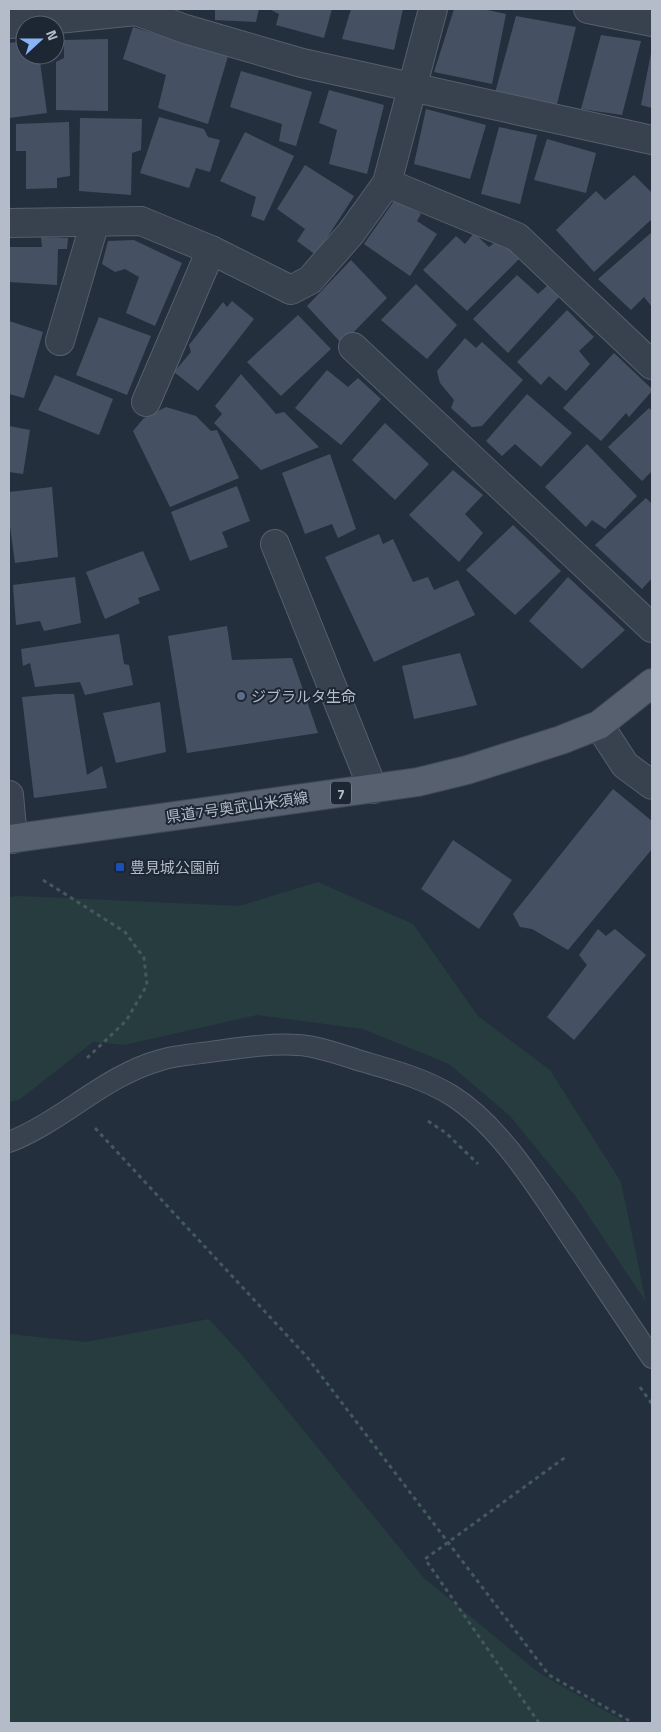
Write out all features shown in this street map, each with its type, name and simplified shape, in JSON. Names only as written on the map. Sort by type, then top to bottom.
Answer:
[{"type":"main road","name":"県道7号奥武山米須線","points":[[11,839],[418,782],[467,770],[562,740],[599,725],[652,683]]},
{"type":"street","points":[[9,223],[142,221],[211,250],[291,290],[310,280],[351,233],[387,183],[433,9]]},
{"type":"street","points":[[588,9],[652,22]]},
{"type":"street","points":[[9,24],[136,11],[185,29],[302,63],[652,140]]},
{"type":"street","points":[[387,183],[517,237],[652,365]]},
{"type":"street","points":[[60,341],[95,222]]},
{"type":"street","points":[[146,402],[211,250]]},
{"type":"street","points":[[353,347],[652,628]]},
{"type":"street","points":[[275,544],[373,789]]},
{"type":"street","points":[[599,725],[624,765],[652,785]]},
{"type":"street","points":[[9,795],[11,839]]},
{"type":"lane","points":[[9,1142],[42,1126],[127,1074],[162,1060],[261,1046],[300,1045],[340,1054],[423,1080],[453,1096],[483,1121],[509,1149],[541,1193],[652,1358]]},
{"type":"path","points":[[43,880],[125,932],[144,958],[147,985],[126,1021],[84,1060]]},
{"type":"path","points":[[80,1101],[92,1124],[307,1358],[548,1674],[633,1723]]},
{"type":"path","points":[[425,1118],[446,1133],[479,1165]]},
{"type":"path","points":[[635,1379],[652,1404]]},
{"type":"path","points":[[539,1723],[425,1559],[567,1456]]},
{"type":"green space","points":[[318,882],[413,924],[478,1016],[550,1070],[621,1182],[646,1302],[576,1197],[510,1116],[449,1064],[363,1029],[257,1015],[124,1045],[93,1042],[19,1100],[9,1102],[9,897],[239,906]]},
{"type":"green space","points":[[209,1319],[242,1355],[424,1578],[539,1673],[627,1723],[9,1723],[9,1334],[86,1342]]},
{"type":"building","points":[[215,9],[259,9],[256,22],[215,20]]},
{"type":"building","points":[[271,9],[332,9],[324,38],[276,25],[279,14]]},
{"type":"building","points":[[351,9],[403,9],[394,50],[342,39]]},
{"type":"building","points":[[454,9],[483,9],[506,14],[492,84],[434,72]]},
{"type":"building","points":[[516,16],[576,27],[557,104],[495,93]]},
{"type":"building","points":[[133,27],[228,56],[208,124],[158,108],[166,75],[123,59]]},
{"type":"building","points":[[601,35],[641,41],[622,115],[581,109]]},
{"type":"building","points":[[108,39],[108,111],[56,110],[56,65],[65,65],[65,40]]},
{"type":"building","points":[[15,42],[15,65],[40,65],[47,113],[9,118],[9,43]]},
{"type":"building","points":[[652,53],[652,108],[641,105]]},
{"type":"building","points":[[241,71],[312,92],[296,146],[279,141],[282,124],[230,107]]},
{"type":"building","points":[[329,90],[384,105],[367,174],[329,164],[337,130],[319,123]]},
{"type":"building","points":[[426,109],[486,125],[470,179],[414,164]]},
{"type":"building","points":[[159,117],[204,129],[208,137],[220,140],[210,172],[196,168],[189,188],[140,173]]},
{"type":"building","points":[[80,118],[142,119],[141,150],[132,153],[131,195],[79,191]]},
{"type":"building","points":[[69,122],[70,176],[57,178],[57,188],[26,189],[26,151],[16,151],[16,124]]},
{"type":"building","points":[[499,127],[537,135],[520,204],[481,194]]},
{"type":"building","points":[[245,132],[294,156],[264,221],[251,216],[256,197],[220,181]]},
{"type":"building","points":[[547,139],[596,153],[586,193],[534,180]]},
{"type":"building","points":[[305,165],[354,196],[316,255],[297,241],[305,229],[277,209]]},
{"type":"building","points":[[634,175],[652,193],[652,219],[594,272],[556,230],[596,191],[605,200]]},
{"type":"building","points":[[396,198],[421,214],[417,221],[437,234],[410,276],[364,244]]},
{"type":"building","points":[[652,232],[652,307],[644,297],[631,310],[598,279]]},
{"type":"building","points":[[474,233],[489,247],[499,239],[520,258],[467,311],[423,270],[456,236],[465,244]]},
{"type":"building","points":[[41,237],[68,238],[67,249],[58,249],[57,285],[9,282],[9,247],[42,247]]},
{"type":"building","points":[[134,240],[182,263],[155,326],[126,313],[139,277],[125,269],[115,272],[102,264],[108,241]]},
{"type":"building","points":[[351,260],[387,298],[342,344],[307,306]]},
{"type":"building","points":[[517,275],[538,294],[548,285],[559,297],[508,353],[473,319]]},
{"type":"building","points":[[416,284],[457,325],[427,359],[381,320]]},
{"type":"building","points":[[232,301],[254,319],[198,391],[174,372],[191,352],[189,345],[223,302],[227,307]]},
{"type":"building","points":[[567,310],[594,337],[579,351],[590,364],[566,391],[549,376],[541,385],[517,362]]},
{"type":"building","points":[[298,315],[331,349],[281,396],[247,362]]},
{"type":"building","points":[[99,317],[151,336],[127,395],[76,375]]},
{"type":"building","points":[[9,321],[43,332],[24,398],[9,394]]},
{"type":"building","points":[[465,338],[476,348],[482,342],[523,380],[482,426],[472,427],[451,408],[454,400],[440,383],[437,371]]},
{"type":"building","points":[[614,353],[652,391],[629,417],[626,413],[601,441],[563,408]]},
{"type":"building","points":[[327,370],[348,387],[358,378],[381,399],[341,445],[295,408]]},
{"type":"building","points":[[241,374],[276,414],[284,412],[319,447],[261,470],[214,423],[222,414],[215,406]]},
{"type":"building","points":[[55,375],[113,399],[99,435],[38,410]]},
{"type":"building","points":[[527,394],[572,433],[541,467],[515,444],[502,456],[486,441]]},
{"type":"building","points":[[166,407],[196,416],[211,431],[217,430],[239,478],[170,507],[133,431],[144,418]]},
{"type":"building","points":[[649,408],[652,411],[652,471],[642,481],[608,447]]},
{"type":"building","points":[[385,423],[429,464],[395,500],[352,460]]},
{"type":"building","points":[[9,426],[30,430],[23,474],[9,472]]},
{"type":"building","points":[[587,444],[637,496],[605,529],[592,520],[586,527],[545,487]]},
{"type":"building","points":[[330,454],[356,529],[338,538],[332,524],[305,534],[282,473]]},
{"type":"building","points":[[453,470],[483,495],[465,514],[483,533],[459,562],[409,515]]},
{"type":"building","points":[[237,486],[250,521],[222,532],[228,547],[190,561],[171,512]]},
{"type":"building","points":[[52,487],[58,557],[15,563],[9,519],[9,492]]},
{"type":"building","points":[[646,498],[652,504],[652,578],[642,589],[595,545]]},
{"type":"building","points":[[513,525],[561,571],[515,615],[466,570]]},
{"type":"building","points":[[379,534],[383,544],[393,539],[413,582],[428,577],[434,590],[458,580],[475,615],[374,662],[325,557]]},
{"type":"building","points":[[143,551],[160,590],[138,598],[140,603],[105,619],[86,572]]},
{"type":"building","points":[[75,577],[81,623],[44,631],[40,621],[16,625],[13,585]]},
{"type":"building","points":[[568,577],[625,630],[582,669],[529,621]]},
{"type":"building","name":"ジブラルタ生命","points":[[227,626],[232,660],[292,658],[318,733],[187,753],[168,636]]},
{"type":"building","points":[[119,634],[124,664],[129,665],[133,685],[85,695],[80,682],[35,687],[30,663],[23,666],[21,649]]},
{"type":"building","points":[[460,653],[477,705],[414,719],[402,666]]},
{"type":"building","points":[[74,694],[87,775],[102,766],[107,788],[34,798],[22,697]]},
{"type":"building","points":[[160,702],[166,752],[116,763],[103,713]]},
{"type":"building","points":[[613,789],[652,821],[652,849],[568,950],[532,929],[520,927],[513,914]]},
{"type":"building","points":[[453,840],[512,880],[479,929],[421,889]]},
{"type":"building","points":[[598,929],[606,936],[615,929],[646,955],[574,1040],[547,1017],[587,965],[579,955]]},
{"type":"place","name":"ジブラルタ生命","points":[[241,696]]},
{"type":"place","name":"豊見城公園前","points":[[120,867]]}]
